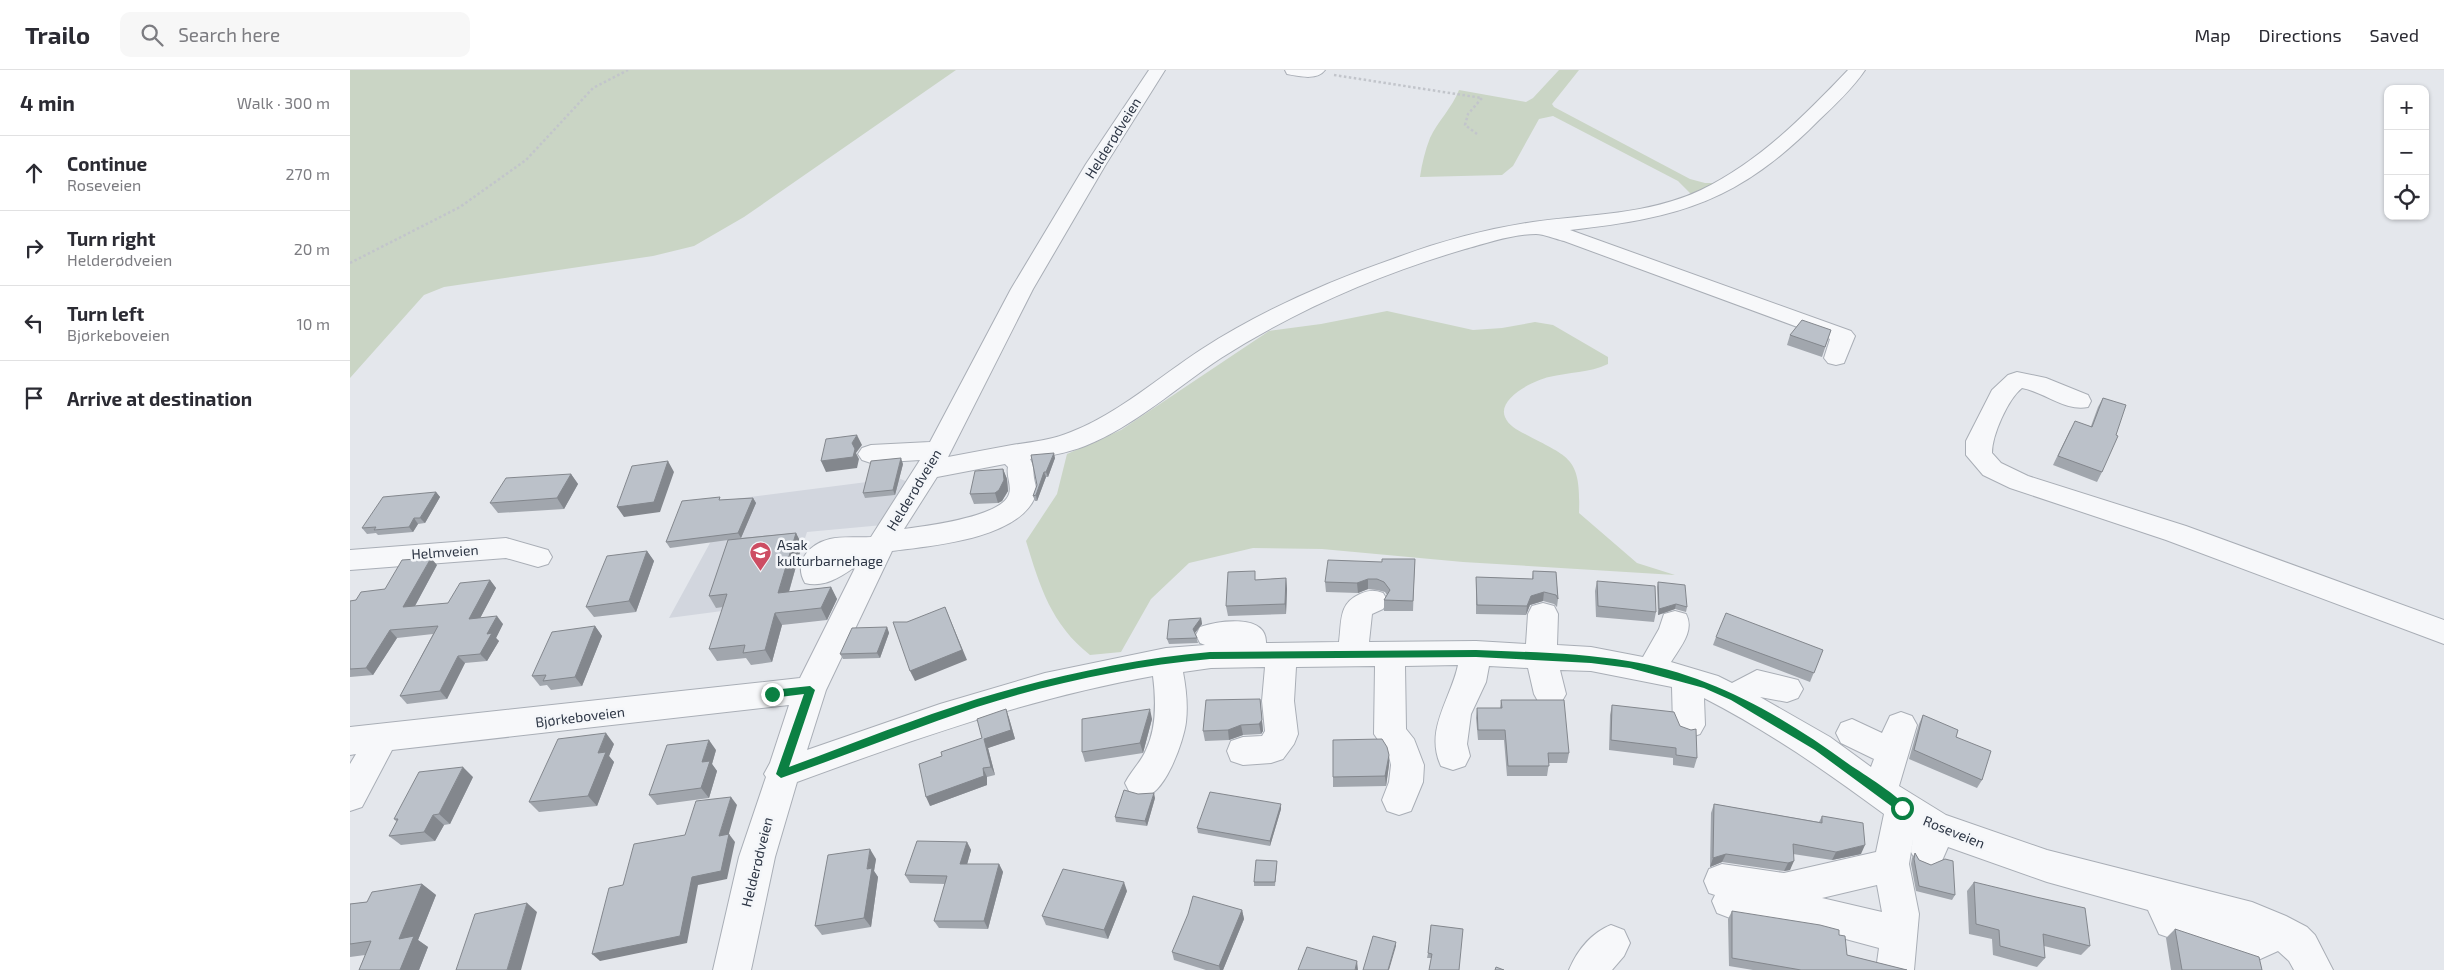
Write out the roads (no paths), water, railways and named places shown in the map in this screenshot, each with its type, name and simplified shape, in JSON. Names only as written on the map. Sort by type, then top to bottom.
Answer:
[{"type":"street","name":"Helderødveien","points":[[732,970],[756,857],[781,774],[810,690],[876,546],[933,460],[1022,289],[1106,148],[1157,70]]},
{"type":"street","points":[[1293,70],[1314,71]]},
{"type":"street","points":[[871,454],[933,460],[1012,454],[1054,446],[1084,436],[1123,414],[1229,343],[1288,310],[1347,284],[1438,250],[1479,239],[1533,228],[1629,216],[1681,205],[1707,195],[1772,152],[1833,96],[1857,70]]},
{"type":"street","points":[[1533,228],[1570,236],[1843,336],[1836,358]]},
{"type":"street","points":[[2079,401],[2037,383],[2017,380],[2004,390],[1979,441],[1979,455],[1992,468],[2018,482],[2176,533],[2444,632]]},
{"type":"street","points":[[876,546],[975,526],[1004,514],[1022,498],[1023,493],[1019,478],[1021,466],[1012,454]]},
{"type":"street","name":"Helmveien","points":[[350,560],[506,548],[538,557]]},
{"type":"street","points":[[1353,654],[1358,608],[1373,601]]},
{"type":"street","points":[[1543,614],[1541,656],[1550,694]]},
{"type":"street","points":[[1652,669],[1674,630],[1675,622]]},
{"type":"street","points":[[1211,635],[1239,632],[1251,638],[1250,655]]},
{"type":"street","points":[[1453,756],[1451,744],[1455,714],[1470,682],[1476,653]]},
{"type":"street","name":"Roseveien","points":[[781,774],[977,704],[1048,683],[1166,660],[1250,655],[1476,653],[1591,659],[1652,669],[1734,697],[1818,747],[1891,800],[1932,839],[2160,894],[2172,922],[2247,947],[2263,941],[2273,929],[2294,940],[2302,948],[2314,970]]},
{"type":"street","points":[[1390,654],[1390,734],[1407,755],[1406,787],[1399,800]]},
{"type":"street","points":[[1244,751],[1271,749],[1282,734],[1278,701],[1282,655]]},
{"type":"street","points":[[1142,783],[1159,760],[1169,724],[1172,694],[1166,660]]},
{"type":"street","points":[[1688,680],[1689,725]]},
{"type":"street","points":[[1734,697],[1756,683],[1787,689]]},
{"type":"street","name":"Bjørkeboveien","points":[[350,741],[510,725],[810,690]]},
{"type":"street","points":[[1852,733],[1896,739],[1886,851],[1900,914],[1900,932],[1895,969]]},
{"type":"street","points":[[350,796],[382,738]]},
{"type":"street","points":[[1886,851],[1862,873],[1784,890],[1726,891],[1870,929],[1900,932]]},
{"type":"place","name":"Asak kulturbarnehage","points":[[761,572]]}]
